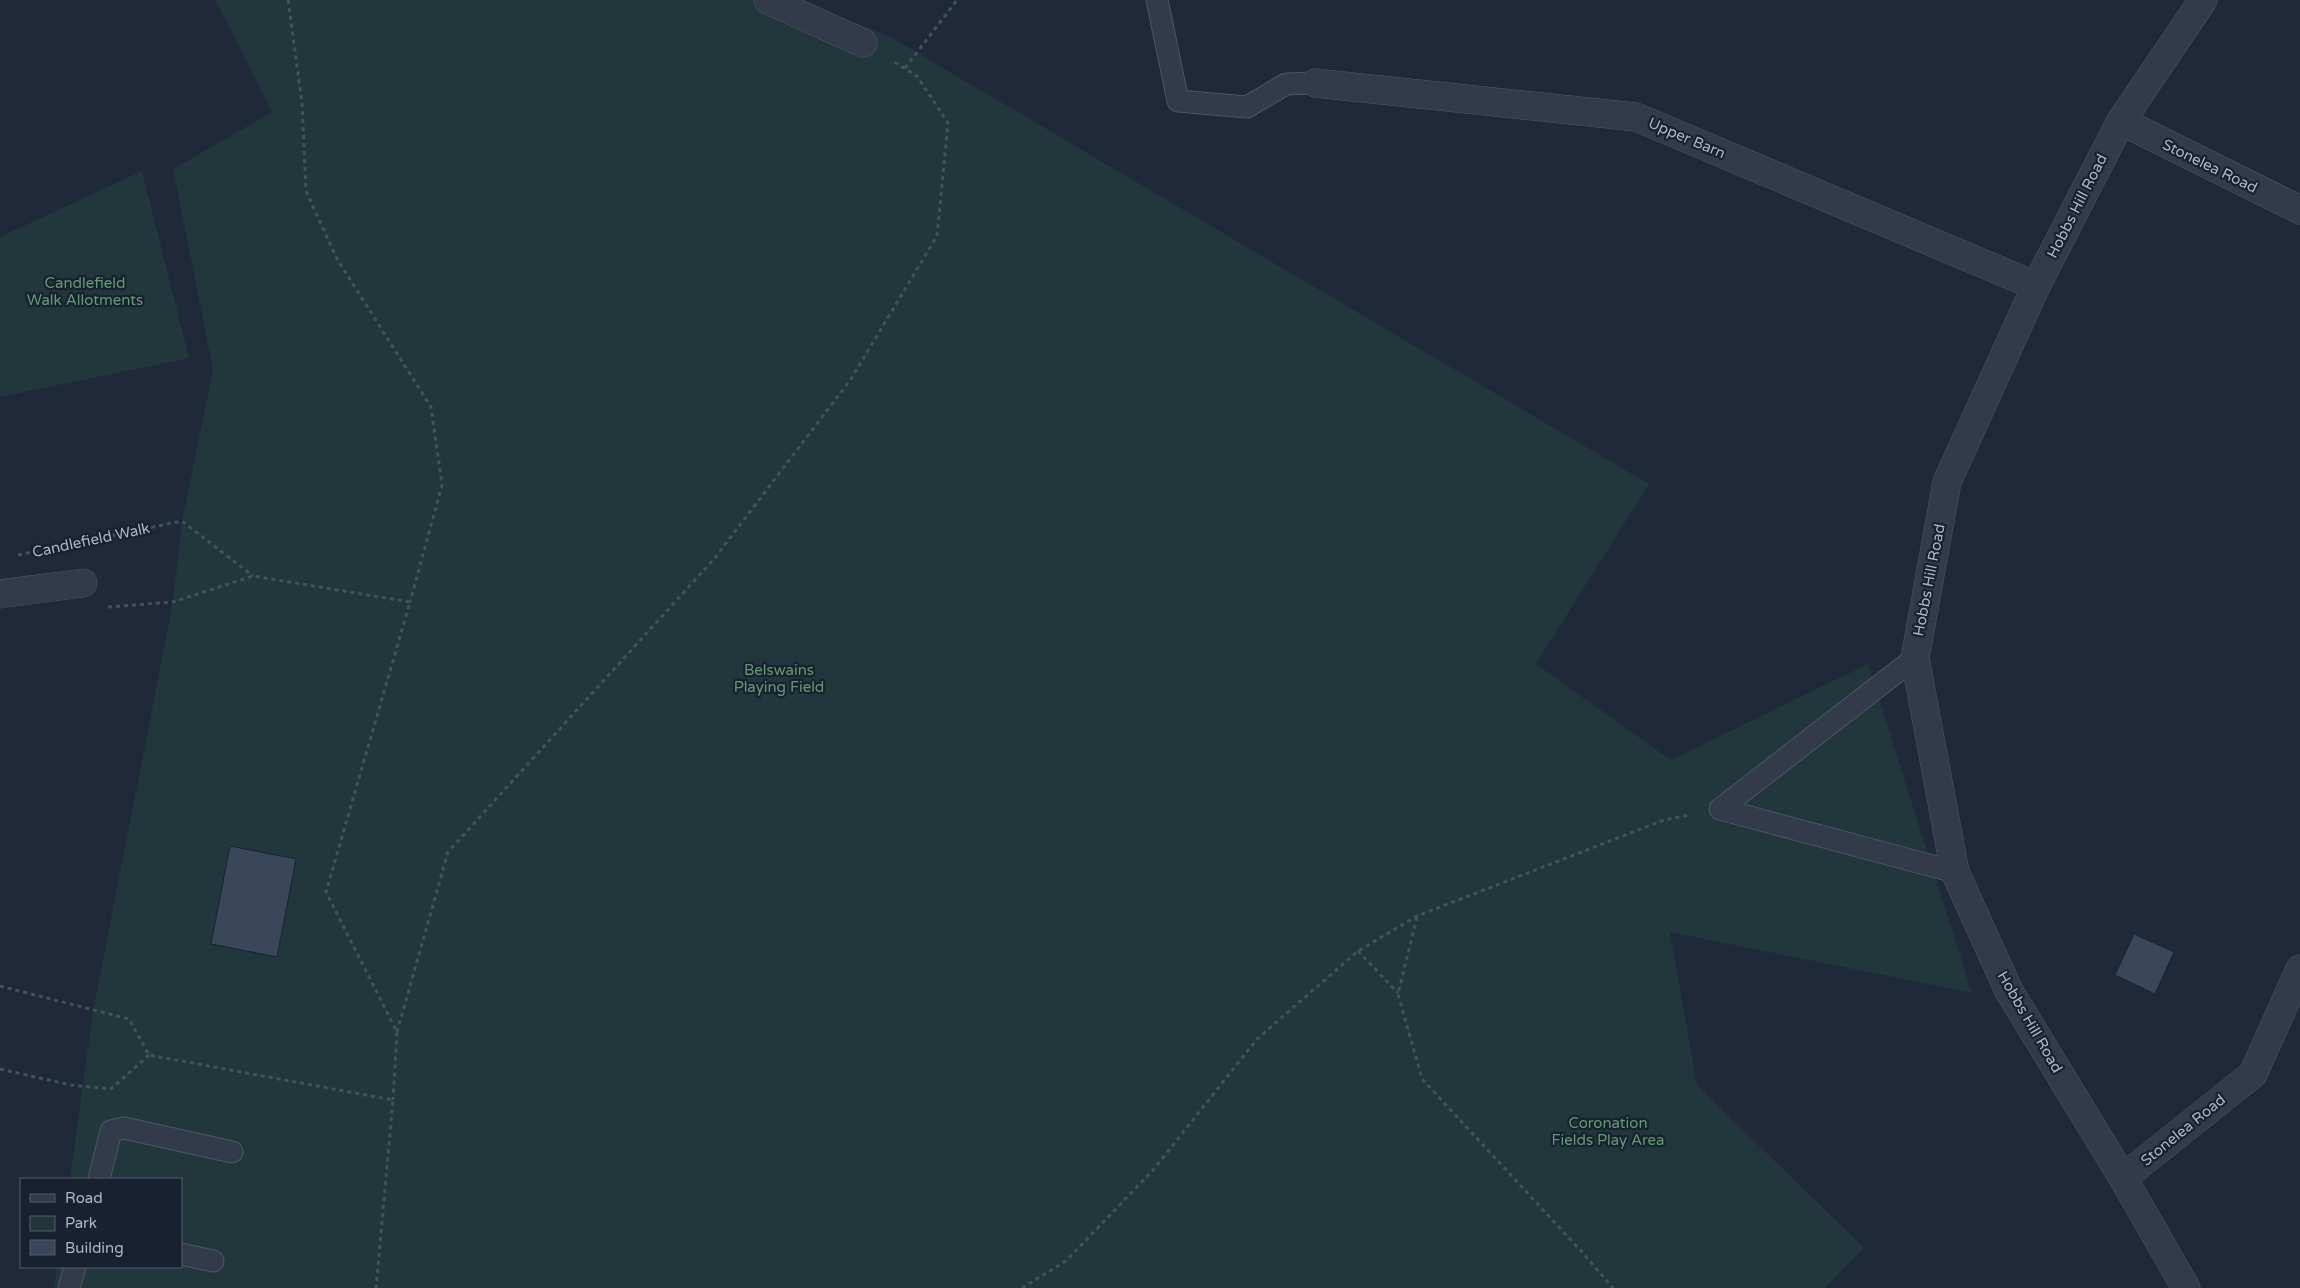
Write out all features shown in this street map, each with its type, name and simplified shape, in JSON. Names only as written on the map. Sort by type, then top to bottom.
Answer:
[{"type":"street","points":[[768,0],[863,43]]},
{"type":"street","name":"Hobbs Hill Road","points":[[2123,1178],[2009,990],[1955,872],[1915,658],[1948,482],[2036,286],[2121,121],[2203,0]]},
{"type":"street","name":"Upper Barn","points":[[1315,83],[1636,117],[2036,286]]},
{"type":"street","name":"Stonelea Road","points":[[2121,121],[2300,210]]},
{"type":"street","points":[[0,594],[83,583]]},
{"type":"street","name":"Stonelea Road","points":[[2123,1178],[2253,1074],[2300,970]]},
{"type":"street","points":[[2123,1178],[2186,1288]]},
{"type":"lane","points":[[1157,0],[1178,101],[1247,107],[1286,84],[1315,83]]},
{"type":"lane","points":[[1720,809],[1915,658]]},
{"type":"lane","points":[[1720,809],[1955,872]]},
{"type":"lane","points":[[99,1178],[111,1131],[124,1128],[232,1152]]},
{"type":"lane","points":[[182,1254],[213,1261]]},
{"type":"lane","points":[[69,1288],[75,1268]]},
{"type":"path","points":[[288,0],[302,103],[306,191],[337,259],[431,407],[442,484],[326,892],[397,1032]]},
{"type":"path","points":[[905,68],[957,0]]},
{"type":"path","points":[[376,1288],[393,1100],[397,1032],[448,852],[714,559],[851,379],[937,236],[948,123],[917,76],[863,43]]},
{"type":"path","name":"Candlefield Walk","points":[[10,557],[182,521],[253,576]]},
{"type":"path","points":[[173,602],[253,576],[410,602]]},
{"type":"path","points":[[1022,1288],[1066,1261],[1154,1169],[1257,1039],[1358,950],[1417,916],[1664,820],[1720,809]]},
{"type":"path","points":[[1398,994],[1417,916]]},
{"type":"path","points":[[1358,950],[1398,994],[1422,1079],[1613,1288]]},
{"type":"path","points":[[0,986],[129,1019],[149,1055]]},
{"type":"path","points":[[149,1055],[393,1100]]},
{"type":"path","points":[[0,1069],[71,1085],[111,1089],[149,1055]]},
{"type":"green space","name":"Belswains Playing Field","points":[[215,0],[796,0],[887,35],[1649,484],[1536,664],[1671,760],[1868,664],[1972,993],[1670,932],[1697,1085],[1864,1248],[1825,1288],[54,1288],[57,1268],[182,1268],[182,1178],[70,1178],[93,1011],[173,602],[182,521],[213,370],[173,169],[272,112]]},
{"type":"green space","name":"Candlefield Walk Allotments","points":[[142,171],[189,358],[0,397],[0,237]]},
{"type":"building","points":[[230,846],[296,859],[277,957],[211,944]]},
{"type":"building","points":[[2134,934],[2174,952],[2155,994],[2115,975]]},
{"type":"park label","name":"Coronation Fields Play Area","points":[[1608,1132]]}]
